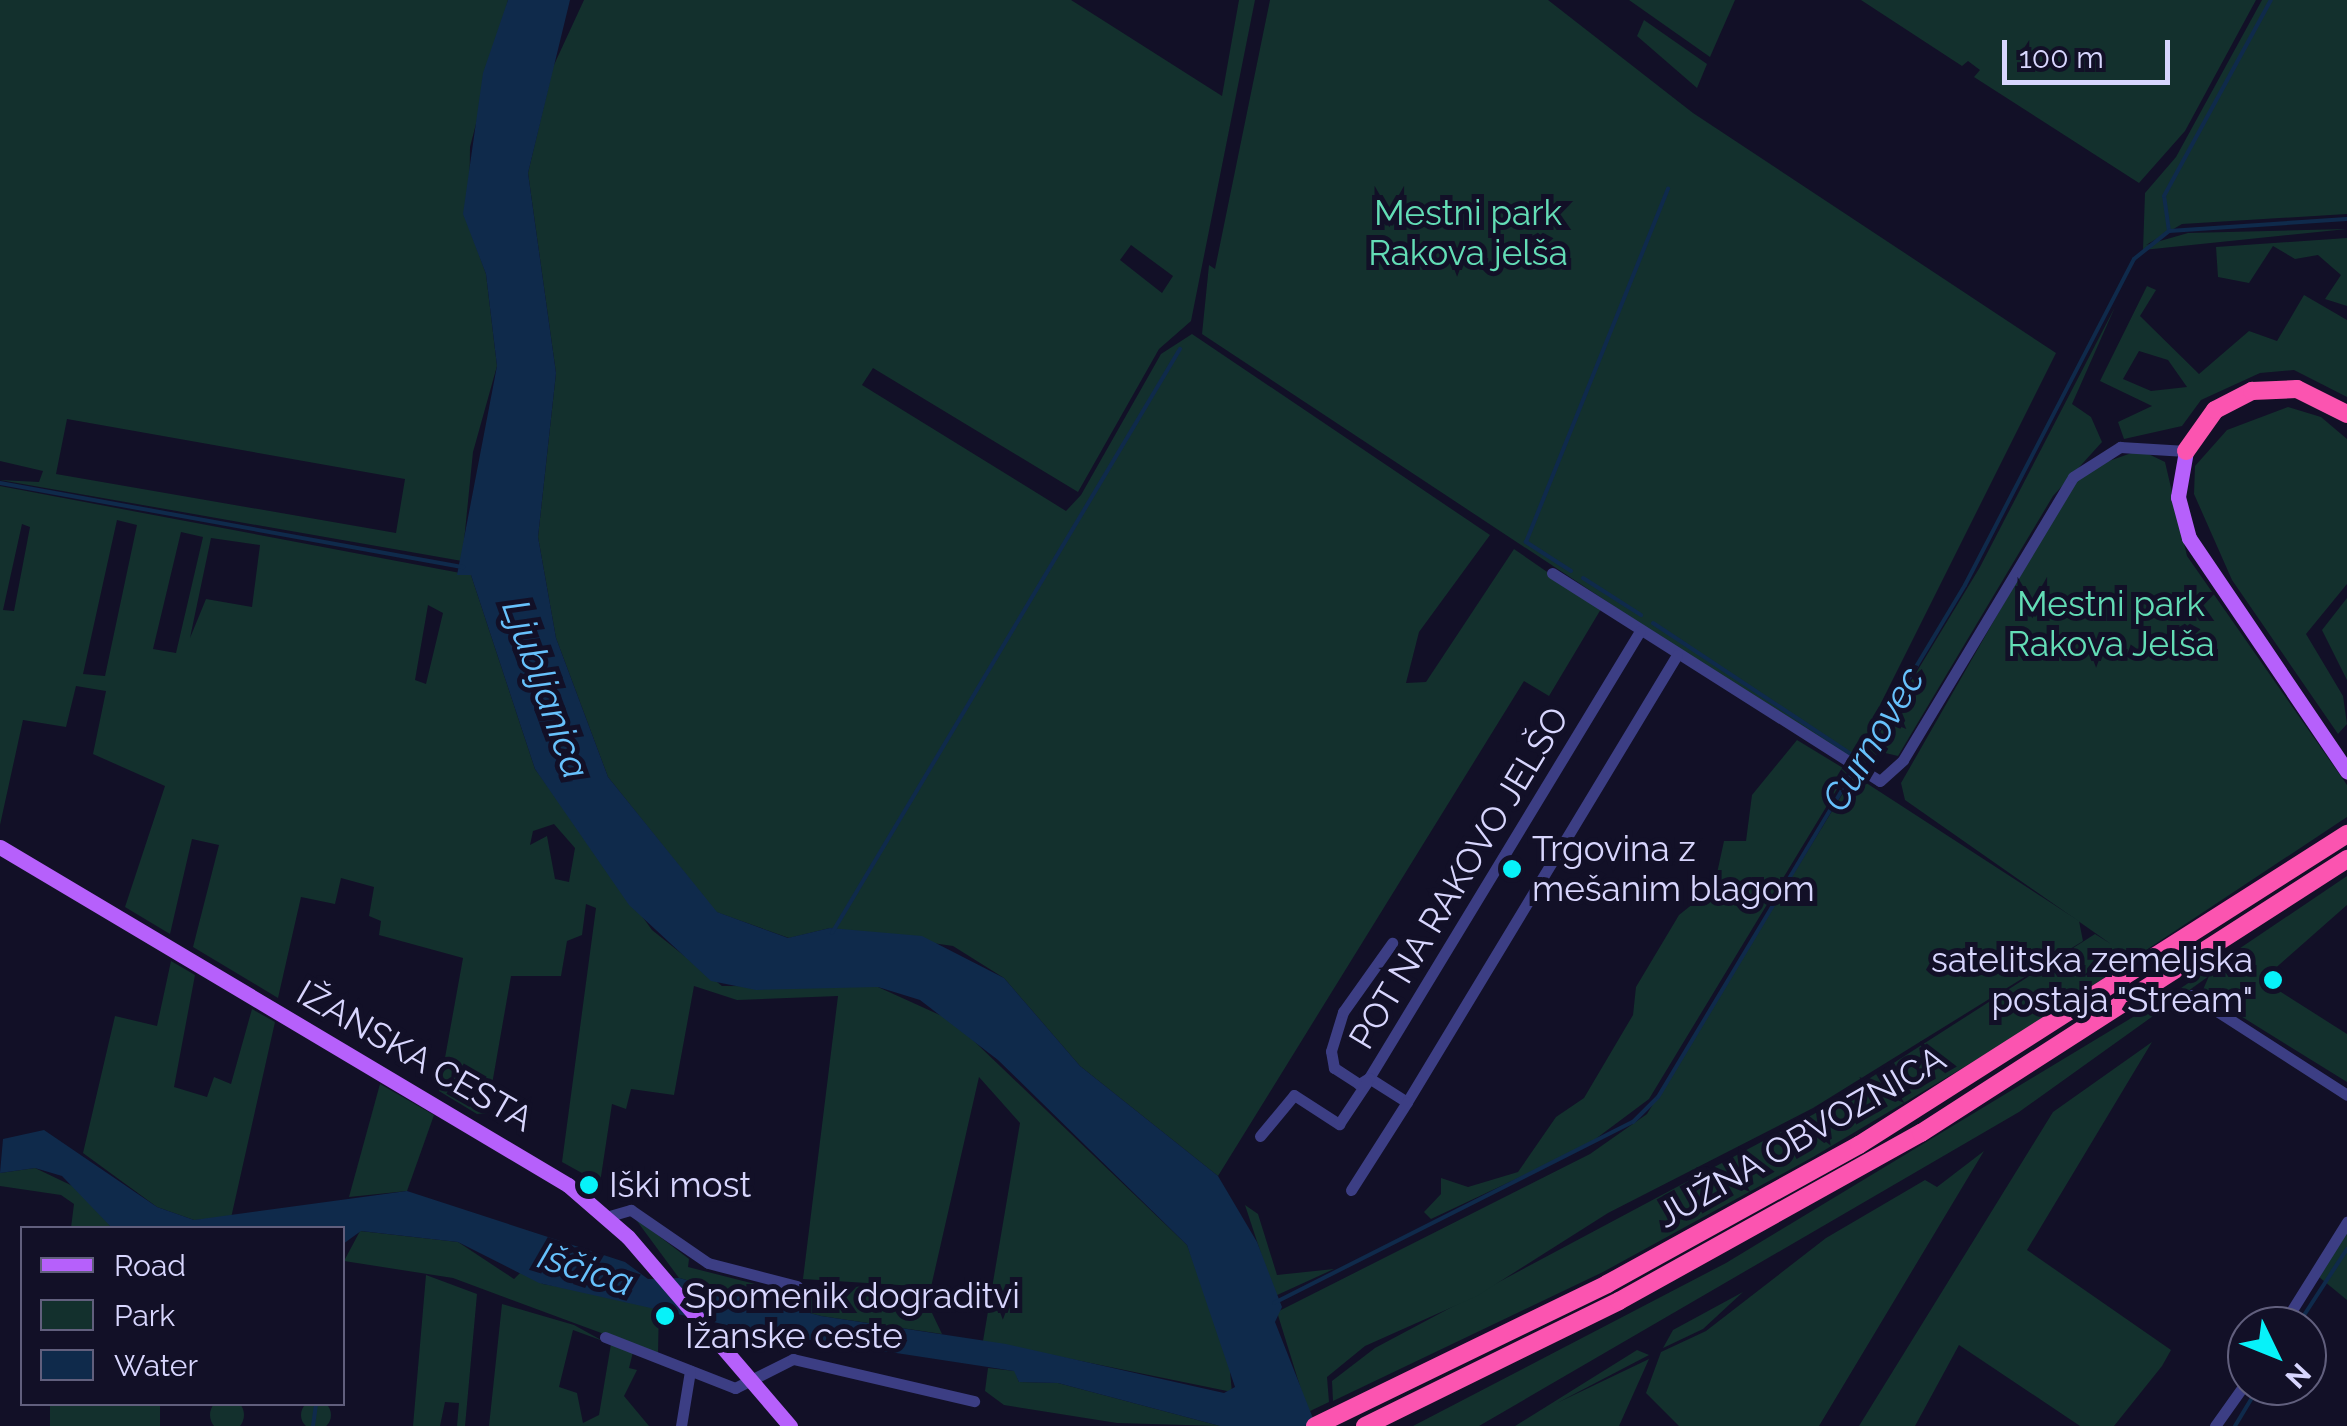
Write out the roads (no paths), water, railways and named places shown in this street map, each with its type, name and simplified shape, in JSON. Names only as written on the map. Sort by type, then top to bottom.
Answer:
[{"type":"highway","points":[[2186,451],[2215,410],[2252,391],[2297,389],[2347,414]]},
{"type":"highway","name":"JUŽNA OBVOZNICA","points":[[1315,1426],[1390,1391],[1859,1145],[2347,834]]},
{"type":"highway","name":"JUŽNA OBVOZNICA","points":[[1365,1426],[1922,1133],[2347,859]]},
{"type":"main road","points":[[2186,451],[2178,497],[2188,538],[2347,771]]},
{"type":"main road","name":"IŽANSKA CESTA","points":[[0,847],[528,1157],[628,1237],[790,1426]]},
{"type":"street","points":[[1552,572],[1842,764],[1863,777],[1886,779],[1902,760],[2073,477],[2120,447],[2186,451]]},
{"type":"street","name":"POT NA RAKOVO JELŠO","points":[[1640,630],[1369,1078],[1408,1102],[1678,655]]},
{"type":"street","points":[[1369,1078],[1358,1084],[1334,1068],[1331,1051],[1343,1012],[1392,944]]},
{"type":"street","points":[[2192,995],[2347,1095]]},
{"type":"street","points":[[1260,1136],[1294,1095],[1339,1124],[1369,1078]]},
{"type":"street","points":[[1352,1190],[1408,1102]]},
{"type":"street","points":[[606,1216],[631,1210],[708,1263],[797,1286]]},
{"type":"street","points":[[2294,1306],[2347,1222]]},
{"type":"street","points":[[605,1338],[735,1388],[793,1359],[818,1360],[974,1400]]},
{"type":"street","points":[[681,1426],[690,1370]]},
{"type":"water","points":[[508,0],[570,0],[528,173],[556,373],[538,537],[556,638],[608,777],[717,912],[788,938],[830,928],[922,936],[1004,978],[1080,1066],[1218,1176],[1257,1242],[1282,1307],[1275,1322],[1316,1426],[1220,1426],[1058,1383],[1019,1382],[1014,1371],[758,1332],[539,1283],[458,1242],[361,1231],[345,1243],[345,1226],[110,1226],[62,1176],[35,1168],[0,1173],[3,1139],[44,1130],[157,1207],[194,1220],[407,1191],[625,1262],[648,1279],[679,1278],[821,1316],[1006,1344],[1224,1393],[1235,1387],[1187,1245],[998,1060],[920,1000],[878,987],[756,990],[711,981],[629,905],[535,769],[471,575],[457,575],[497,366],[486,274],[463,214],[483,73]]},
{"type":"waterway","points":[[2169,231],[2164,196],[2271,0]]},
{"type":"waterway","points":[[1571,571],[1526,542],[1668,188]]},
{"type":"waterway","name":"Curnovec","points":[[1274,1303],[1633,1122],[1658,1097],[1965,585],[2134,259],[2169,231],[2347,219]]},
{"type":"waterway","points":[[832,933],[1180,349]]},
{"type":"waterway","points":[[0,483],[463,567]]},
{"type":"waterway","points":[[1583,578],[1641,615]]},
{"type":"waterway","points":[[1653,623],[1860,760]]},
{"type":"waterway","points":[[2310,1306],[2347,1249]]},
{"type":"waterway","points":[[313,1426],[316,1406]]},
{"type":"waterway","points":[[2235,1426],[2247,1406]]},
{"type":"place","name":"Trgovina z mešanim blagom","points":[[1512,869]]},
{"type":"place","name":"satelitska zemeljska postaja \"Stream\"","points":[[2273,980]]},
{"type":"place","name":"Iški most","points":[[589,1185]]},
{"type":"place","name":"Spomenik dograditvi Ižanske ceste","points":[[665,1316]]},
{"type":"park label","name":"Mestni park Rakova jelša","points":[[1468,233]]},
{"type":"park label","name":"Mestni park Rakova Jelša","points":[[2111,624]]},
{"type":"water label","name":"Ljubljanica","points":[[546,689]]},
{"type":"water label","name":"Iščica","points":[[586,1269]]}]
